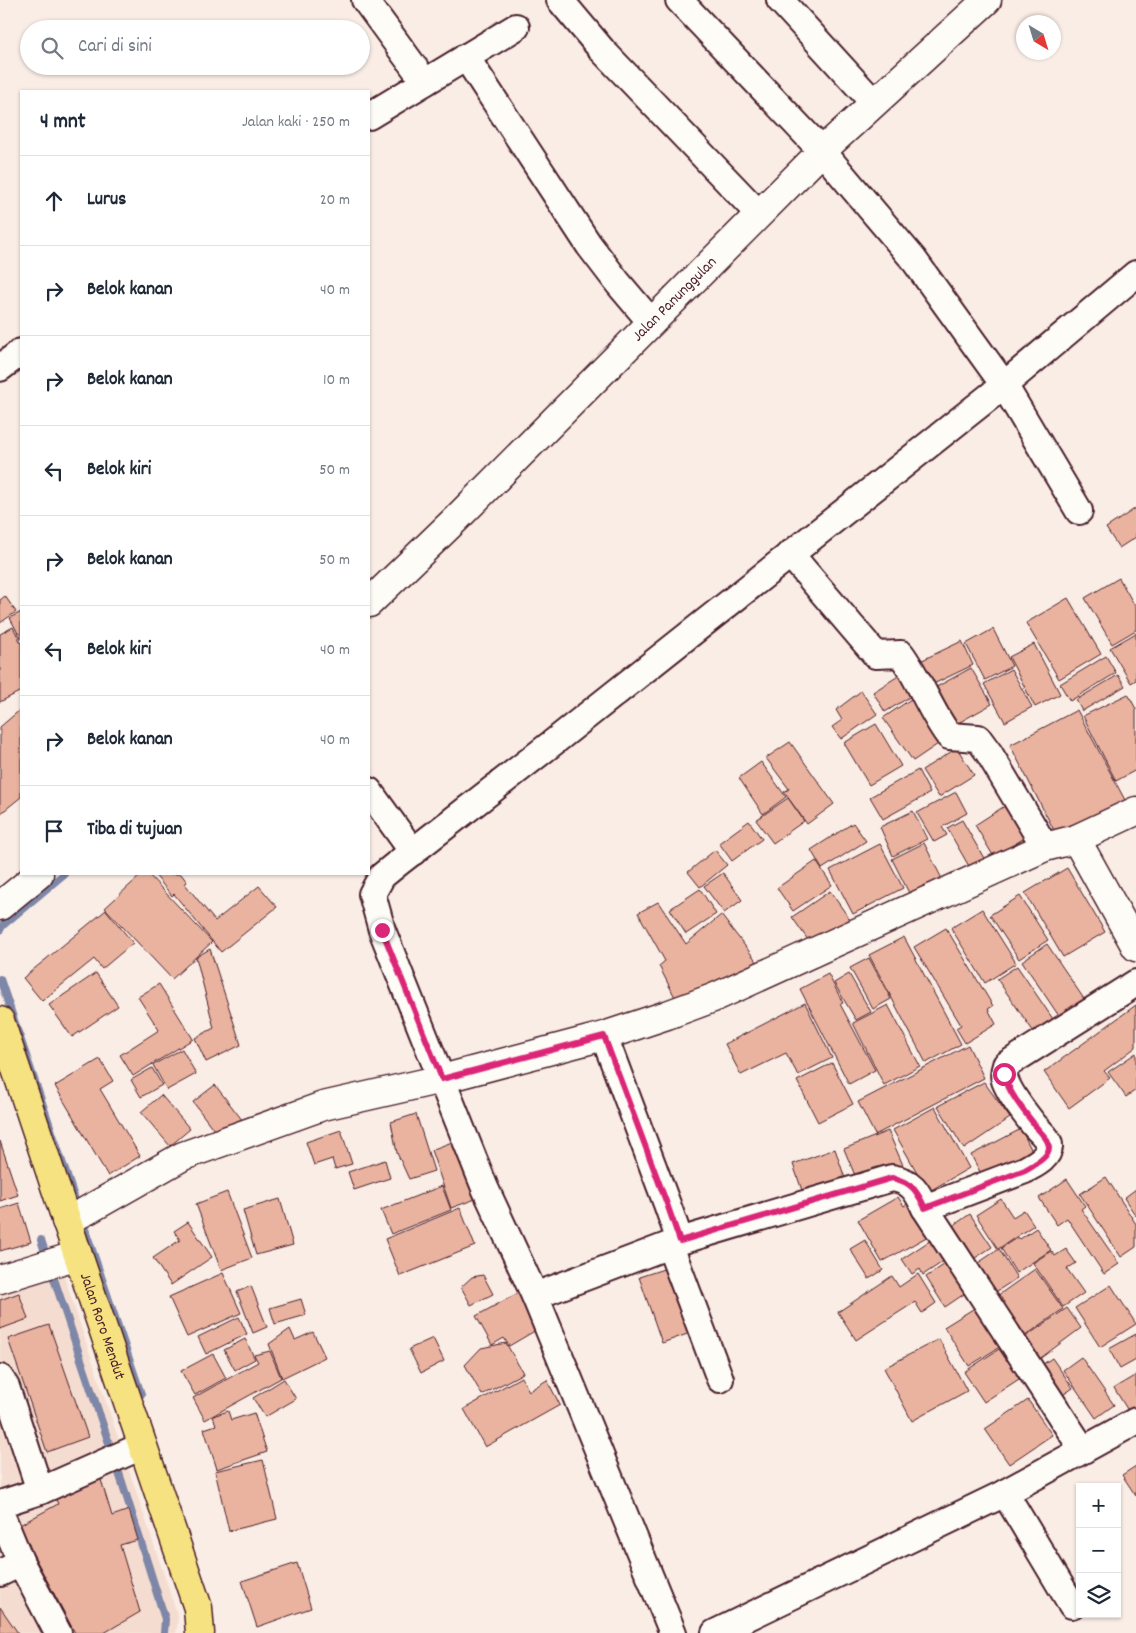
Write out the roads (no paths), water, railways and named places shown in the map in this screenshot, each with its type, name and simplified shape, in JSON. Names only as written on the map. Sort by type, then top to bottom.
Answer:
[{"type":"main road","name":"Jalan Roro Mendut","points":[[0,1021],[75,1217],[58,1261],[198,1608],[200,1633]]},
{"type":"street","points":[[365,0],[425,82]]},
{"type":"street","points":[[560,0],[602,50],[759,214]]},
{"type":"street","points":[[679,0],[822,151],[914,260],[1004,385],[1078,511]]},
{"type":"street","points":[[780,0],[874,103]]},
{"type":"street","name":"Jalan Panunggulan","points":[[370,602],[822,151],[986,0]]},
{"type":"street","points":[[370,115],[516,27]]},
{"type":"street","points":[[466,57],[589,245],[651,322]]},
{"type":"street","points":[[673,1633],[535,1296],[484,1188],[382,930],[372,894],[382,876],[1004,385],[1136,274]]},
{"type":"street","points":[[0,368],[20,353]]},
{"type":"street","points":[[790,554],[876,655],[901,654],[912,668],[940,724],[949,736],[978,738],[989,753],[1045,848]]},
{"type":"street","points":[[370,792],[414,852]]},
{"type":"street","points":[[75,1217],[183,1156],[323,1106],[442,1079],[604,1036],[713,998],[1045,848],[1076,839],[1136,811]]},
{"type":"street","points":[[1076,839],[1136,946]]},
{"type":"street","points":[[0,906],[38,875]]},
{"type":"street","points":[[925,1208],[1025,1170],[1045,1156],[1049,1148],[1048,1141],[1034,1125],[1006,1083],[1004,1074],[1006,1064],[1136,983]]},
{"type":"street","points":[[604,1036],[667,1204],[675,1244],[720,1379]]},
{"type":"street","points":[[535,1296],[675,1244],[892,1178],[904,1180],[918,1193],[925,1208],[1083,1450]]},
{"type":"street","points":[[0,1279],[58,1261]]},
{"type":"street","points":[[0,1378],[6,1387],[40,1491]]},
{"type":"street","points":[[715,1633],[1004,1493],[1136,1421]]},
{"type":"street","points":[[0,1504],[40,1491],[134,1449]]},
{"type":"street","points":[[1004,1493],[1072,1606]]},
{"type":"street","points":[[0,1512],[10,1568],[58,1633]]},
{"type":"waterway","points":[[0,930],[2,926],[63,875]]},
{"type":"waterway","points":[[0,979],[141,1394]]},
{"type":"waterway","points":[[41,1240],[122,1482],[165,1619],[164,1633]]}]
